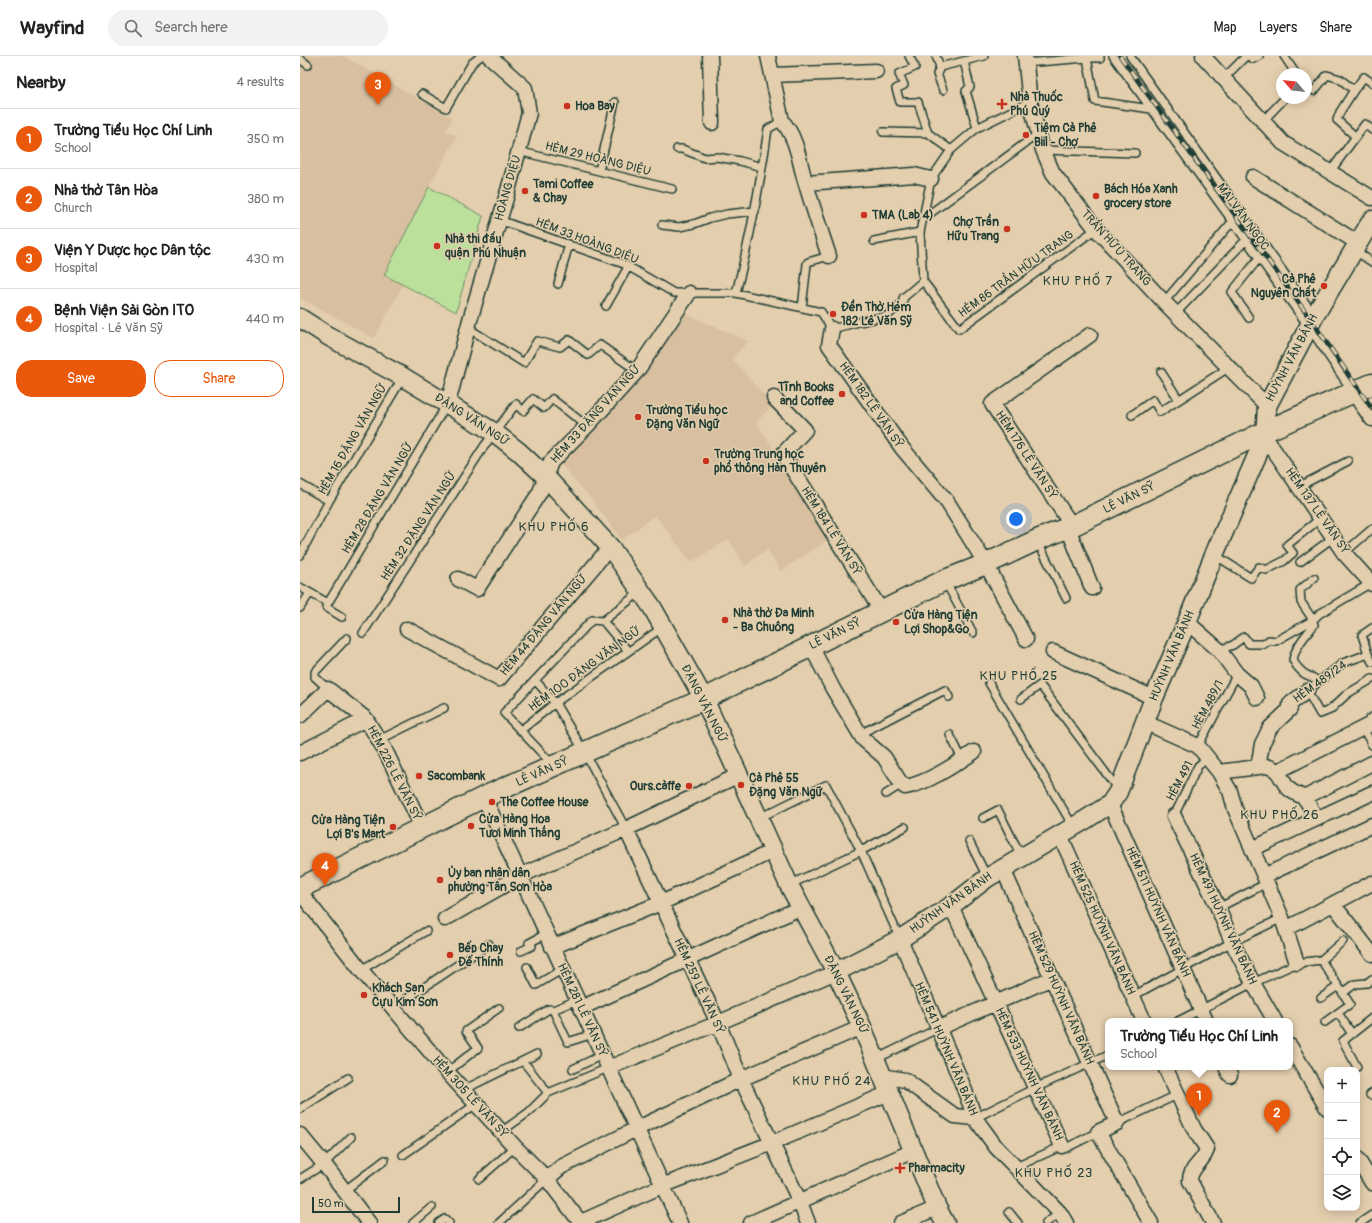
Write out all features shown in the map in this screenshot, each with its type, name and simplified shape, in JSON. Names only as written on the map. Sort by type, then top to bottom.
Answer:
[{"type":"main road","name":"LÊ VĂN SỸ","points":[[300,888],[484,797],[704,699],[945,580],[986,564],[1037,540],[1070,527],[1265,434],[1365,389]]},
{"type":"street","name":"HOÀNG DIỆU","points":[[448,404],[529,113],[525,88],[489,56]]},
{"type":"street","points":[[710,56],[712,123]]},
{"type":"street","points":[[768,56],[782,121],[789,129],[796,145],[806,184],[829,256]]},
{"type":"street","points":[[1202,56],[1283,143],[1372,198]]},
{"type":"street","name":"TRẦN HỮU TRANG","points":[[1025,60],[1030,102],[1043,150],[1053,173],[1096,229],[1175,314],[1267,406]]},
{"type":"street","points":[[773,75],[876,71]]},
{"type":"street","points":[[806,184],[914,175],[931,179]]},
{"type":"street","points":[[1253,177],[1356,246]]},
{"type":"street","name":"HUỲNH VĂN BÁNH","points":[[836,972],[900,939],[952,906],[1002,867],[1066,831],[1114,797],[1265,434],[1267,406],[1312,321],[1372,220]]},
{"type":"street","name":"HẺM 33 ĐẶNG VĂN NGỮ","points":[[458,579],[478,589],[540,492],[551,462],[587,426],[637,371],[689,293]]},
{"type":"street","name":"ĐẶNG VĂN NGỮ","points":[[300,318],[328,336],[403,377],[494,432],[546,476],[610,547],[663,627],[704,699],[789,885],[836,972],[862,1027],[941,1215]]},
{"type":"street","name":"HẺM 182 LÊ VĂN SỸ","points":[[832,329],[829,345],[902,448],[948,503],[986,564],[1026,639]]},
{"type":"street","name":"HẺM 176 LÊ VĂN SỸ","points":[[1070,527],[992,404],[1090,335]]},
{"type":"street","points":[[1365,389],[1372,419]]},
{"type":"street","name":"HẺM 184 LÊ VĂN SỸ","points":[[774,398],[805,430],[783,454],[882,612]]},
{"type":"street","name":"HẺM 137 LÊ VĂN SỸ","points":[[1265,434],[1344,553],[1371,583]]},
{"type":"street","points":[[1070,527],[1092,588]]},
{"type":"street","name":"HẺM 44 ĐẶNG VĂN NGỮ","points":[[408,629],[499,679],[610,547]]},
{"type":"street","points":[[1187,622],[1219,650],[1237,674],[1251,686],[1257,698]]},
{"type":"street","points":[[811,646],[833,689],[863,739],[884,757],[905,787],[912,786],[968,756]]},
{"type":"street","points":[[1053,652],[1154,698]]},
{"type":"street","points":[[300,716],[328,689]]},
{"type":"street","name":"HẺM 226 LÊ VĂN SỸ","points":[[328,689],[366,719],[379,740],[422,827]]},
{"type":"street","name":"HẺM 489/24","points":[[1258,767],[1262,744],[1270,728],[1290,708],[1290,704],[1307,691]]},
{"type":"street","name":"HẺM 226 LÊ VĂN SỸ","points":[[300,753],[366,719]]},
{"type":"street","points":[[1144,722],[1198,746],[1219,772],[1230,791],[1235,808],[1284,923],[1297,963]]},
{"type":"street","points":[[1278,771],[1367,724]]},
{"type":"street","points":[[1304,798],[1372,763]]},
{"type":"street","points":[[1219,772],[1266,766],[1272,767],[1278,771],[1288,788],[1295,794],[1304,798],[1315,819]]},
{"type":"street","points":[[445,919],[520,876],[626,829],[739,775]]},
{"type":"street","points":[[1252,849],[1372,793]]},
{"type":"street","name":"HẺM 281 LÊ VĂN SỸ","points":[[484,797],[680,1223]]},
{"type":"street","name":"HẺM 511 HUỲNH VĂN BÁNH","points":[[1114,797],[1203,1015]]},
{"type":"street","name":"HẺM 491 HUỲNH VĂN BÁNH","points":[[1174,816],[1252,983],[1273,1018]]},
{"type":"street","points":[[1265,880],[1372,825]]},
{"type":"street","name":"HẺM 259 LÊ VĂN SỸ","points":[[626,829],[687,961],[718,1023],[741,1079],[800,1202],[808,1223]]},
{"type":"street","name":"HẺM 525 HUỲNH VĂN BÁNH","points":[[1066,831],[1143,1018]]},
{"type":"street","points":[[552,947],[661,903],[773,851]]},
{"type":"street","name":"HẺM 529 HUỲNH VĂN BÁNH","points":[[1002,867],[1116,1123]]},
{"type":"street","points":[[1284,923],[1333,904],[1372,883]]},
{"type":"street","name":"HẺM 305 LÊ VĂN SỸ","points":[[300,892],[361,970],[447,1072],[547,1180],[581,1222]]},
{"type":"street","points":[[1333,904],[1372,954]]},
{"type":"street","name":"HẺM 533 HUỲNH VĂN BÁNH","points":[[952,906],[1062,1146]]},
{"type":"street","points":[[579,1004],[687,961],[802,907]]},
{"type":"street","name":"HẺM 541 HUỲNH VĂN BÁNH","points":[[900,939],[962,1082],[974,1118],[996,1147],[1063,1218]]},
{"type":"street","points":[[608,1068],[718,1023],[836,972]]},
{"type":"street","name":"HẺM 529 HUỲNH VĂN BÁNH","points":[[995,1002],[1052,978]]},
{"type":"street","name":"HẺM 533 HUỲNH VĂN BÁNH","points":[[939,1028],[995,1002]]},
{"type":"street","points":[[547,1180],[561,1167],[636,1129],[741,1079],[862,1027]]},
{"type":"street","points":[[1293,1051],[1324,1103]]},
{"type":"street","points":[[1166,1070],[1194,1128],[1207,1149],[1206,1154],[1191,1173],[1190,1181],[1213,1223]]},
{"type":"street","points":[[882,1076],[905,1080],[955,1116],[974,1118]]},
{"type":"street","points":[[581,1222],[662,1186],[772,1144],[889,1093]]},
{"type":"street","points":[[1116,1123],[1098,1132],[1151,1223]]},
{"type":"street","points":[[300,1135],[344,1191],[363,1221]]},
{"type":"street","points":[[752,1223],[913,1151]]},
{"type":"street","points":[[1360,1163],[1372,1182]]},
{"type":"street","points":[[901,1223],[941,1215]]},
{"type":"lane","points":[[422,94],[446,108],[472,63],[481,56]]},
{"type":"lane","points":[[909,56],[915,67],[899,74],[904,85],[896,89],[900,102],[918,102],[928,133],[950,150]]},
{"type":"lane","points":[[936,56],[940,67],[937,74],[943,90]]},
{"type":"lane","points":[[940,67],[984,56]]},
{"type":"lane","points":[[1025,60],[1100,58],[1100,56]]},
{"type":"lane","name":"MAI VĂN NGỌC","points":[[1113,56],[1259,258],[1312,321],[1365,389]]},
{"type":"lane","name":"MAI VĂN NGỌC","points":[[1130,56],[1312,321]]},
{"type":"lane","points":[[1224,78],[1247,56],[1253,59],[1259,56]]},
{"type":"lane","points":[[1284,56],[1292,68]]},
{"type":"lane","points":[[1087,58],[1095,101],[1151,108]]},
{"type":"lane","points":[[300,59],[308,65]]},
{"type":"lane","points":[[964,61],[970,87],[966,91],[977,128]]},
{"type":"lane","points":[[1312,90],[1314,91],[1327,75],[1340,78],[1354,90]]},
{"type":"lane","points":[[1355,136],[1337,120],[1340,112],[1364,77],[1372,83]]},
{"type":"lane","points":[[599,171],[615,102]]},
{"type":"lane","points":[[782,121],[768,130],[755,211],[736,293],[821,312],[832,329],[887,316],[903,302],[903,298],[923,281],[920,232],[931,179],[950,150],[977,128],[1030,102]]},
{"type":"lane","points":[[1263,122],[1280,104]]},
{"type":"lane","points":[[1330,172],[1365,124],[1372,130]]},
{"type":"lane","points":[[883,132],[928,133]]},
{"type":"lane","points":[[924,218],[1039,132]]},
{"type":"lane","points":[[676,149],[682,149],[705,158],[717,157],[762,167]]},
{"type":"lane","points":[[1043,150],[1135,153]]},
{"type":"lane","name":"HẺM 29 HOÀNG DIỆU","points":[[518,151],[672,189]]},
{"type":"lane","points":[[662,225],[679,227],[727,214],[755,211]]},
{"type":"lane","name":"HẺM 33 HOÀNG DIỆU","points":[[499,220],[569,244],[628,267],[674,293],[736,293]]},
{"type":"lane","points":[[1164,302],[1232,222]]},
{"type":"lane","name":"HẺM 86 TRẦN HỮU TRANG","points":[[923,281],[959,329],[1096,229]]},
{"type":"lane","points":[[874,241],[920,232]]},
{"type":"lane","points":[[1175,314],[1246,240]]},
{"type":"lane","points":[[558,284],[569,244]]},
{"type":"lane","points":[[1356,246],[1372,262]]},
{"type":"lane","points":[[802,308],[808,262],[829,256]]},
{"type":"lane","points":[[1249,318],[1232,292],[1259,258]]},
{"type":"lane","points":[[606,306],[628,267]]},
{"type":"lane","points":[[468,328],[524,363],[537,341],[560,347],[569,340],[588,355],[600,345],[637,371]]},
{"type":"lane","points":[[1132,415],[1153,400],[1160,412],[1228,368]]},
{"type":"lane","points":[[1161,372],[1179,400]]},
{"type":"lane","name":"HẺM 16 ĐẶNG VĂN NGỮ","points":[[300,555],[329,501],[403,377]]},
{"type":"lane","name":"HẺM 32 ĐẶNG VĂN NGỮ","points":[[363,633],[484,445],[516,404],[523,410],[533,399],[544,408],[552,399],[587,426]]},
{"type":"lane","name":"HẺM 28 ĐẶNG VĂN NGỮ","points":[[328,603],[448,404]]},
{"type":"lane","points":[[1300,486],[1348,461]]},
{"type":"lane","points":[[300,484],[329,501]]},
{"type":"lane","points":[[1214,555],[1251,578],[1259,567],[1266,570],[1284,561],[1293,553],[1287,545],[1321,518]]},
{"type":"lane","points":[[1344,553],[1372,530]]},
{"type":"lane","points":[[1300,562],[1334,537]]},
{"type":"lane","points":[[1037,540],[1066,598]]},
{"type":"lane","points":[[1314,578],[1300,590],[1301,602],[1314,624],[1293,657],[1293,660],[1297,667],[1315,678],[1318,682]]},
{"type":"lane","points":[[945,580],[973,634]]},
{"type":"lane","points":[[1219,650],[1233,645],[1244,637],[1249,644],[1264,644],[1269,640],[1276,641],[1313,620],[1319,614],[1371,583]]},
{"type":"lane","points":[[300,587],[328,603],[326,607],[342,617]]},
{"type":"lane","points":[[554,767],[504,713],[592,620],[603,621],[640,592]]},
{"type":"lane","points":[[300,608],[310,593]]},
{"type":"lane","points":[[603,621],[628,651]]},
{"type":"lane","name":"HẺM 100 ĐẶNG VĂN NGỮ","points":[[521,730],[555,703],[663,627]]},
{"type":"lane","points":[[1372,628],[1362,635],[1372,662]]},
{"type":"lane","points":[[328,689],[316,679],[314,675],[317,669],[347,638]]},
{"type":"lane","name":"HẺM 489/24","points":[[1307,691],[1343,663],[1368,654]]},
{"type":"lane","name":"HÈM 489/1","points":[[1198,746],[1237,674]]},
{"type":"lane","points":[[1307,691],[1320,714],[1330,710],[1347,694],[1372,679]]},
{"type":"lane","name":"HẺM 259 LÊ VĂN SỸ","points":[[535,680],[555,703],[585,753],[626,829]]},
{"type":"lane","points":[[989,683],[1066,831]]},
{"type":"lane","points":[[1021,699],[1040,685],[1114,797]]},
{"type":"lane","points":[[860,734],[945,690],[949,697]]},
{"type":"lane","points":[[379,740],[444,708]]},
{"type":"lane","points":[[1367,724],[1372,745]]},
{"type":"lane","points":[[950,735],[968,756]]},
{"type":"lane","name":"HẺM 491","points":[[1174,816],[1198,766],[1208,757]]},
{"type":"lane","points":[[886,794],[902,784]]},
{"type":"lane","points":[[759,818],[826,785],[860,851],[900,939]]},
{"type":"lane","points":[[983,818],[998,810],[1021,857]]},
{"type":"lane","points":[[789,885],[860,851],[904,827]]},
{"type":"lane","points":[[969,841],[987,878]]},
{"type":"lane","points":[[1218,908],[1265,880]]},
{"type":"lane","points":[[1133,996],[1232,942],[1284,923]]},
{"type":"lane","points":[[361,970],[426,930]]},
{"type":"lane","points":[[521,952],[532,946],[529,943],[546,934]]},
{"type":"lane","points":[[1190,1018],[1203,1015],[1252,983],[1297,963],[1321,960],[1343,941]]},
{"type":"lane","points":[[393,1008],[489,944]]},
{"type":"lane","points":[[1321,960],[1350,1004],[1325,1022]]},
{"type":"lane","points":[[527,967],[536,985],[563,969]]},
{"type":"lane","points":[[1343,993],[1356,984],[1367,983],[1372,979]]},
{"type":"lane","points":[[1321,998],[1338,986]]},
{"type":"lane","points":[[518,1028],[549,1009],[554,1010],[579,1004]]},
{"type":"lane","points":[[447,1072],[478,1048],[466,1031],[499,1008]]},
{"type":"lane","points":[[554,1010],[568,1042],[593,1034]]},
{"type":"lane","points":[[1338,1013],[1352,1034]]},
{"type":"lane","points":[[1357,1067],[1343,1041],[1372,1018]]},
{"type":"lane","points":[[876,1059],[939,1028]]},
{"type":"lane","points":[[463,1090],[537,1054]]},
{"type":"lane","points":[[573,1069],[602,1055]]},
{"type":"lane","points":[[974,1118],[1035,1088],[1105,1056]]},
{"type":"lane","points":[[523,1061],[548,1093]]},
{"type":"lane","points":[[501,1132],[529,1112],[548,1093],[608,1068]]},
{"type":"lane","points":[[300,1109],[348,1078]]},
{"type":"lane","points":[[1116,1123],[1177,1095]]},
{"type":"lane","points":[[403,1155],[476,1104]]},
{"type":"lane","points":[[1016,1167],[1062,1146],[1066,1148],[1098,1132]]},
{"type":"lane","points":[[300,1179],[324,1164],[351,1137]]},
{"type":"lane","points":[[478,1179],[515,1147]]},
{"type":"lane","points":[[344,1191],[385,1160]]},
{"type":"lane","points":[[499,1223],[547,1180]]},
{"type":"lane","points":[[413,1223],[432,1207]]},
{"type":"lane","points":[[1009,1212],[1018,1223]]},
{"type":"lane","points":[[1360,1223],[1372,1215]]},
{"type":"lane","points":[[439,1223],[445,1218],[449,1223]]},
{"type":"lane","points":[[1046,1223],[1063,1218]]},
{"type":"shaded area","points":[[300,56],[343,56],[452,118],[446,131],[457,136],[384,275],[403,285],[374,338],[300,298]]},
{"type":"shaded area","name":"Trường Trung học phổ thông Hàn Thuyên","points":[[683,313],[748,341],[732,359],[773,405],[756,422],[831,538],[781,571],[767,549],[745,566],[729,539],[691,562],[655,515],[622,540],[592,500],[558,461],[645,373]]},
{"type":"green space","name":"Nhà thi đấu quận Phú Nhuận","points":[[429,187],[483,216],[456,312],[384,275]]},
{"type":"railway","points":[[1120,56],[1312,321],[1372,409]]},
{"type":"place","name":"Nhà Thuốc Phú Quý","points":[[1002,104]]},
{"type":"place","name":"Viện Y Dược học Dân tộc","points":[[378,105]]},
{"type":"place","name":"Hoa Bay","points":[[567,106]]},
{"type":"place","name":"Tiệm Cà Phê Biil - Chợ","points":[[1026,135]]},
{"type":"place","name":"Tami Coffee & Chay","points":[[525,191]]},
{"type":"place","name":"Bách Hóa Xanh grocery store","points":[[1096,196]]},
{"type":"place","name":"TMA (Lab 4)","points":[[864,215]]},
{"type":"place","name":"Chợ Trần Hữu Trang","points":[[1007,229]]},
{"type":"place","name":"Nhà thi đấu quận Phú Nhuận","points":[[437,246]]},
{"type":"place","name":"Cà Phê Nguyên Chất","points":[[1324,286]]},
{"type":"place","name":"Đền Thờ Hẻm 182 Lê Văn Sỹ","points":[[833,314]]},
{"type":"place","name":"Tĩnh Books and Coffee","points":[[842,394]]},
{"type":"place","name":"Trường Tiểu học Đặng Văn Ngữ","points":[[638,417]]},
{"type":"place","name":"Trường Trung học phổ thông Hàn Thuyên","points":[[706,461]]},
{"type":"place","name":"Nhà thờ Đa Minh - Ba Chuông","points":[[725,620]]},
{"type":"place","name":"Cửa Hàng Tiện Lợi Shop&Go","points":[[896,622]]},
{"type":"place","name":"Sacombank","points":[[419,776]]},
{"type":"place","name":"Cà Phê 55 Đặng Văn Ngữ","points":[[741,785]]},
{"type":"place","name":"Ours.càffe","points":[[689,786]]},
{"type":"place","name":"The Coffee House","points":[[492,802]]},
{"type":"place","name":"Cửa Hàng Hoa Tươi Minh Thắng","points":[[471,826]]},
{"type":"place","name":"Cửa Hàng Tiện Lợi B's Mart","points":[[393,827]]},
{"type":"place","name":"Ủy ban nhân dân phường Tân Sơn Hòa","points":[[440,880]]},
{"type":"place","name":"Bệnh Viện Sài Gòn ITO","points":[[325,886]]},
{"type":"place","name":"Bếp Chay Đế Thính","points":[[450,955]]},
{"type":"place","name":"Khách Sạn Cựu Kim Sơn","points":[[364,995]]},
{"type":"place","name":"Trường Tiểu Học Chí Linh","points":[[1199,1116]]},
{"type":"place","name":"Nhà thờ Tân Hòa","points":[[1277,1133]]},
{"type":"place","name":"Pharmacity","points":[[900,1168]]},
{"type":"district","name":"KHU PHỐ 7","points":[[1078,281]]},
{"type":"district","name":"KHU PHỐ 6","points":[[554,527]]},
{"type":"district","name":"KHU PHỐ 25","points":[[1019,676]]},
{"type":"district","name":"KHU PHỐ 26","points":[[1280,815]]},
{"type":"district","name":"KHU PHỐ 24","points":[[832,1081]]},
{"type":"district","name":"KHU PHỐ 23","points":[[1054,1173]]}]
